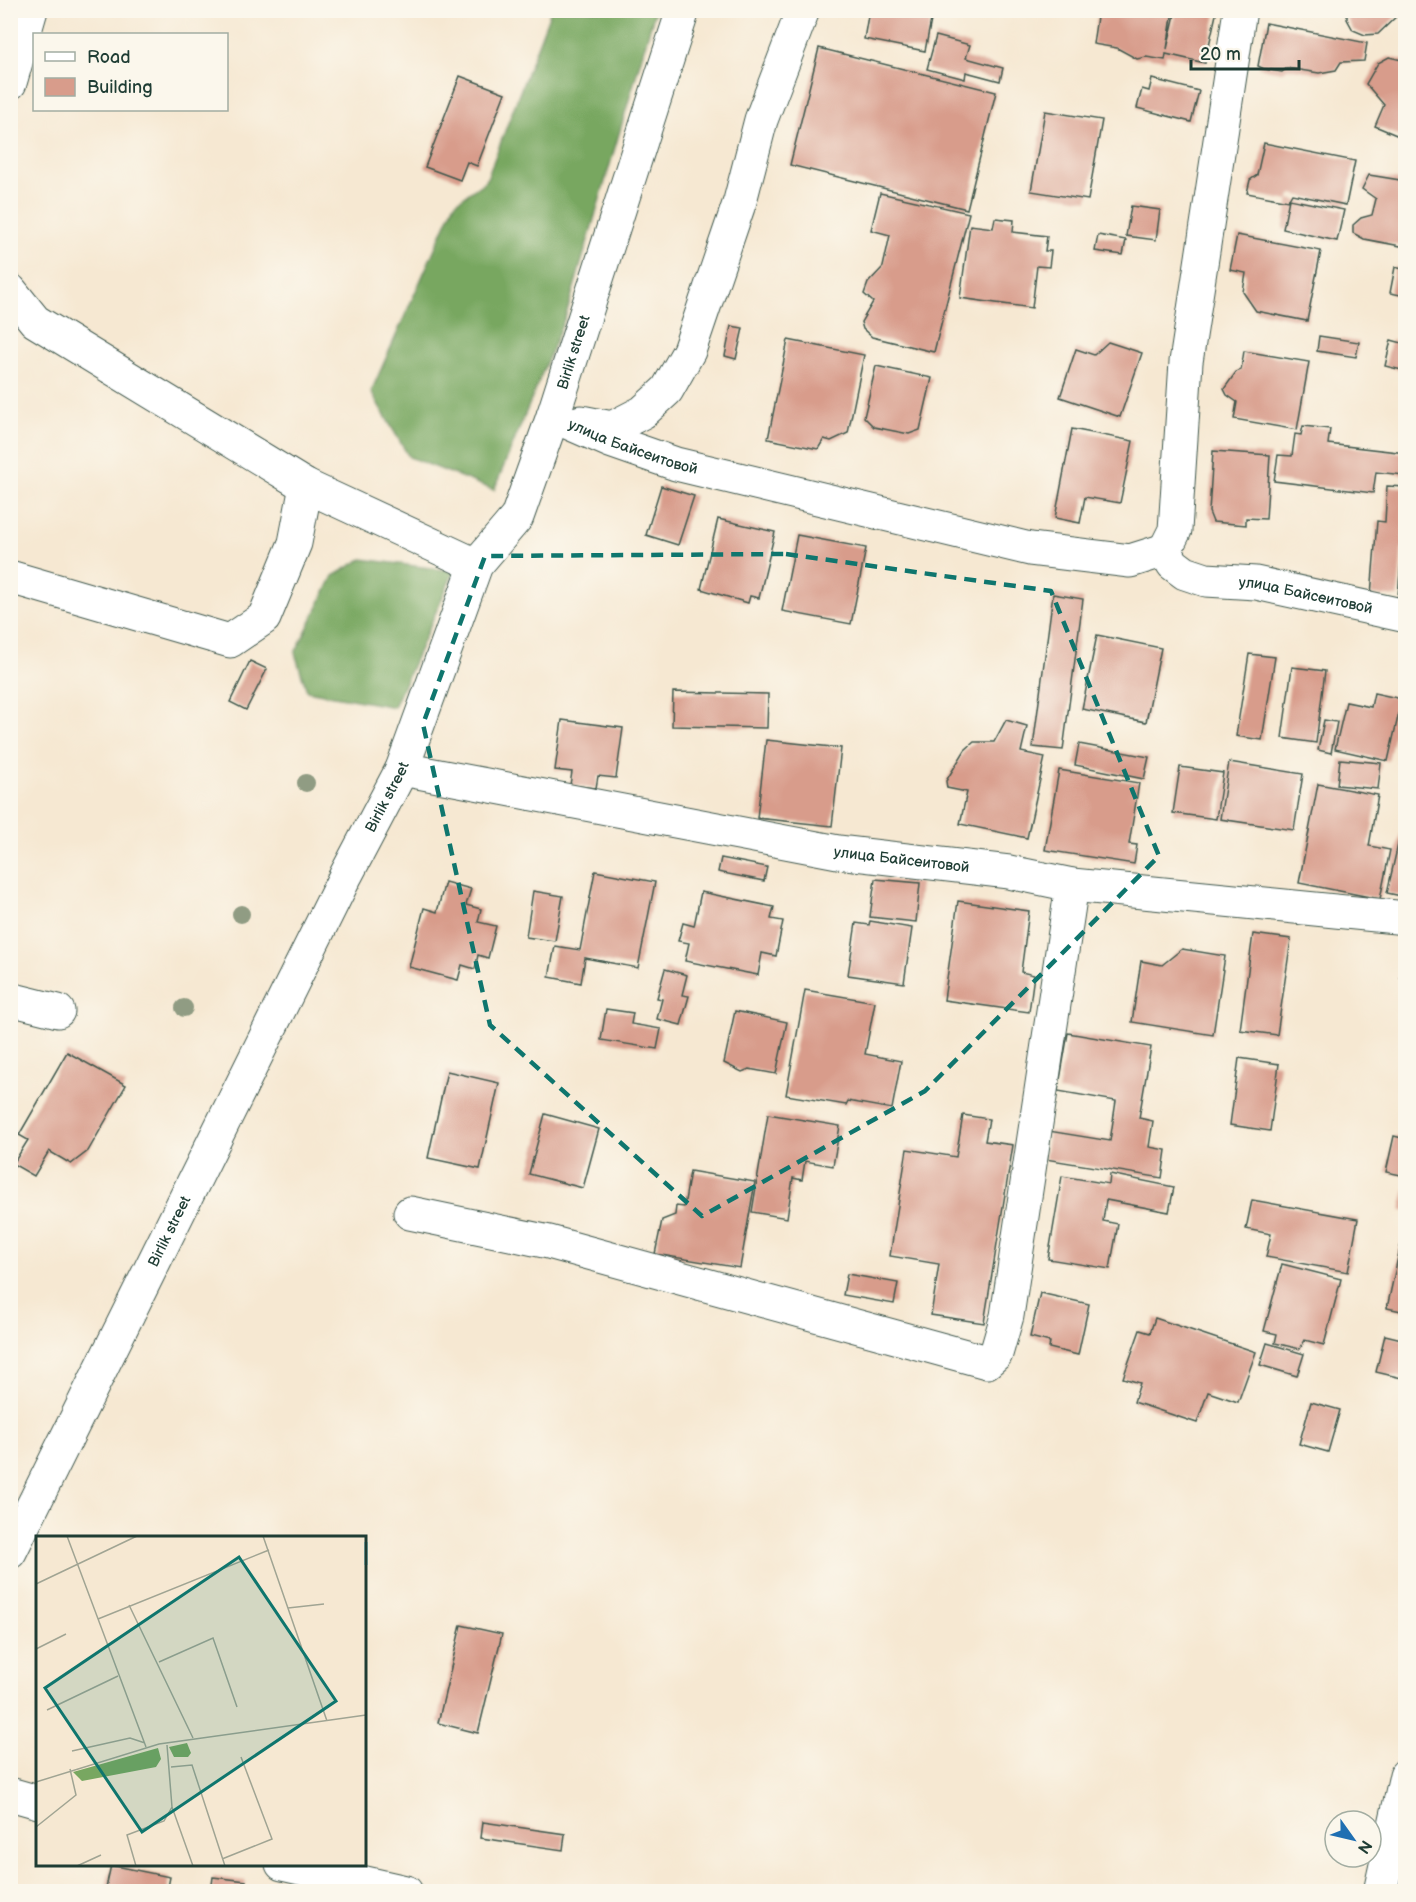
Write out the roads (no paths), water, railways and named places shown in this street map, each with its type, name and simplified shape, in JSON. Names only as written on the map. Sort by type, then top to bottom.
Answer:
[{"type":"street","points":[[10,83],[31,10]]},
{"type":"street","name":"Birlik street","points":[[10,1552],[346,875],[402,769],[476,565],[517,518],[553,416],[683,10]]},
{"type":"street","points":[[553,416],[612,428],[643,412],[667,390],[689,351],[740,201],[761,120],[803,10]]},
{"type":"street","points":[[1165,550],[1175,530],[1186,362],[1240,10]]},
{"type":"street","points":[[10,290],[22,320],[306,486],[476,565]]},
{"type":"street","name":"улица Байсеитовой","points":[[553,416],[610,441],[676,464],[1030,549],[1130,561],[1165,550],[1173,564],[1185,573],[1206,580],[1256,583],[1406,616]]},
{"type":"street","points":[[10,577],[230,641],[264,618],[295,543],[306,486]]},
{"type":"street","name":"улица Байсеитовой","points":[[402,769],[816,848],[1009,872],[1072,885],[1406,918]]},
{"type":"street","points":[[410,1213],[549,1242],[987,1362],[996,1354],[1007,1316],[1072,885]]},
{"type":"street","points":[[10,999],[58,1011]]},
{"type":"street","points":[[1380,1892],[1406,1775]]},
{"type":"street","points":[[10,1794],[36,1801]]},
{"type":"street","points":[[291,1866],[406,1892]]}]
